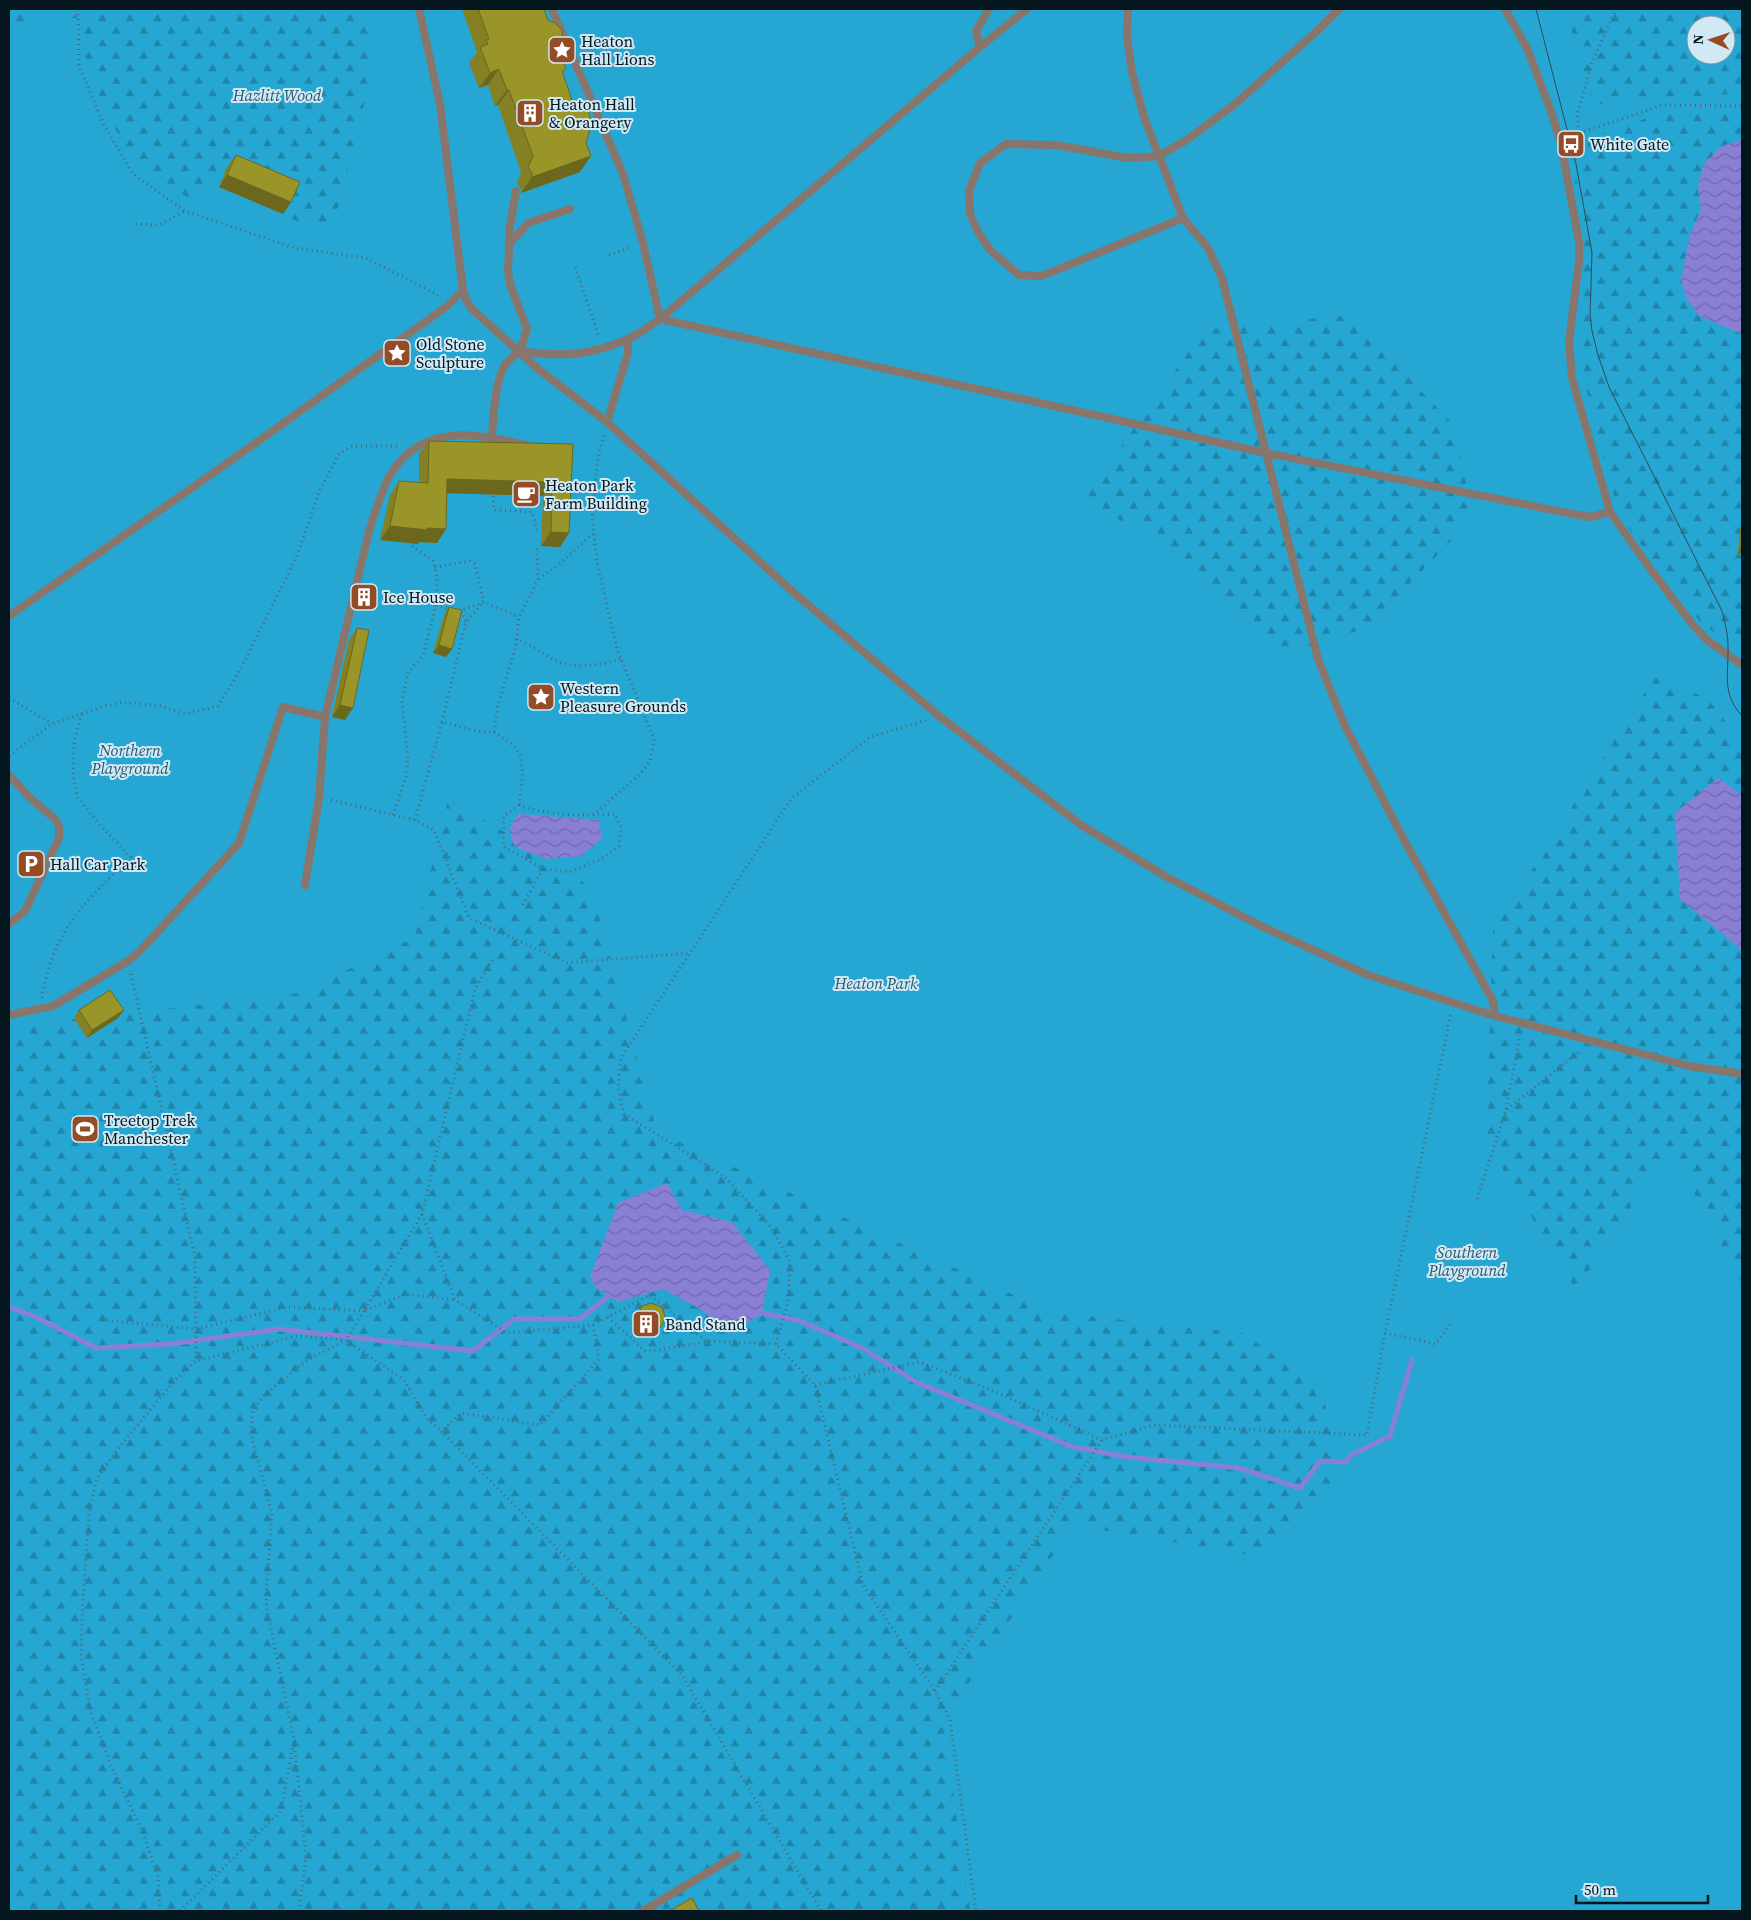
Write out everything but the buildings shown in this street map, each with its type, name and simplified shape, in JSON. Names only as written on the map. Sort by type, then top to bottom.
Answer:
[{"type":"lane","points":[[419,9],[440,104],[463,290],[466,300],[472,309],[537,368],[608,422],[792,591],[939,716],[1081,825],[1165,876],[1263,927],[1368,975],[1495,1016],[1689,1066],[1742,1074]]},
{"type":"lane","points":[[552,9],[623,174],[660,319]]},
{"type":"lane","points":[[980,47],[976,31],[989,9]]},
{"type":"lane","points":[[520,351],[550,355],[574,355],[628,339],[660,319],[1027,9]]},
{"type":"lane","points":[[1128,9],[1127,36],[1132,72],[1144,117],[1183,218],[1208,248],[1222,278],[1318,659],[1344,724],[1404,840],[1493,1001],[1495,1016]]},
{"type":"lane","points":[[1183,218],[1042,276],[1018,275],[990,250],[978,232],[970,214],[969,190],[980,163],[1006,144],[1056,145],[1128,158],[1159,156],[1188,139],[1235,104],[1339,9]]},
{"type":"lane","points":[[1505,9],[1528,48],[1552,114],[1559,140],[1579,242],[1579,262],[1569,342],[1572,378],[1610,512],[1692,625],[1707,640],[1742,666]]},
{"type":"lane","points":[[492,437],[501,375],[505,365],[520,351],[527,329],[510,284],[508,271],[508,245],[516,190]]},
{"type":"lane","points":[[508,245],[528,223],[570,208]]},
{"type":"lane","points":[[9,616],[446,307],[463,290]]},
{"type":"lane","points":[[660,319],[1266,453],[1590,517],[1610,512]]},
{"type":"lane","points":[[608,422],[628,353],[628,339]]},
{"type":"lane","points":[[305,885],[319,798],[324,717],[369,531],[377,504],[389,477],[417,447],[432,439],[449,435],[492,437],[538,448]]},
{"type":"lane","points":[[9,1015],[53,1006],[128,961],[140,951],[239,843],[283,707],[324,717]]},
{"type":"lane","points":[[9,775],[30,798],[55,819],[60,833],[25,911],[9,924]]},
{"type":"lane","points":[[643,1911],[738,1855]]},
{"type":"path","points":[[78,9],[78,66],[104,125],[132,174],[185,211],[294,248],[366,258],[436,294],[446,307]]},
{"type":"path","points":[[1579,132],[1577,115],[1593,60],[1616,9]]},
{"type":"path","points":[[1559,140],[1664,105],[1742,106]]},
{"type":"path","points":[[136,224],[160,225],[185,211]]},
{"type":"path","points":[[609,255],[620,251]]},
{"type":"path","points":[[575,267],[598,335]]},
{"type":"path","points":[[593,815],[640,775],[650,762],[654,739],[621,659],[596,562],[592,517],[598,456],[608,422]]},
{"type":"path","points":[[9,756],[52,724],[82,713],[123,702],[161,706],[185,714],[218,706],[238,674],[298,556],[319,492],[339,454],[352,446],[417,447]]},
{"type":"path","points":[[493,482],[494,510],[532,512],[538,534]]},
{"type":"path","points":[[494,732],[498,705],[516,646],[520,617],[538,580],[594,533]]},
{"type":"path","points":[[393,815],[407,773],[408,758],[402,701],[408,672],[424,656],[436,605],[437,579],[433,560],[412,546]]},
{"type":"path","points":[[537,547],[538,580]]},
{"type":"path","points":[[435,567],[470,561],[475,564],[484,602]]},
{"type":"path","points":[[436,605],[461,611],[484,602],[520,617]]},
{"type":"path","points":[[415,820],[442,722],[466,622],[484,602]]},
{"type":"path","points":[[461,611],[466,622]]},
{"type":"path","points":[[516,639],[528,643],[566,664],[604,665],[621,659]]},
{"type":"path","points":[[9,698],[52,724]]},
{"type":"path","points":[[43,1008],[42,995],[50,961],[69,924],[90,896],[131,857],[99,824],[77,797],[73,774],[74,742],[82,713]]},
{"type":"path","points":[[776,1344],[788,1302],[790,1260],[770,1226],[725,1177],[624,1114],[618,1087],[621,1058],[791,799],[870,736],[939,716]]},
{"type":"path","points":[[442,722],[482,732],[494,732],[512,744],[520,754],[522,773],[519,805],[504,816],[503,846],[543,869],[570,872],[601,859],[619,846],[621,828],[615,814],[593,815],[533,811],[519,805]]},
{"type":"path","points":[[319,798],[415,820],[434,830],[468,918],[567,963],[690,953]]},
{"type":"path","points":[[522,907],[543,869]]},
{"type":"path","points":[[299,1911],[306,1857],[294,1740],[267,1610],[266,1597],[272,1514],[253,1442],[253,1412],[263,1396],[309,1359],[347,1340],[422,1214],[475,989],[492,960]]},
{"type":"path","points":[[128,961],[195,1257],[196,1361]]},
{"type":"path","points":[[935,1691],[1102,1440],[1154,1425],[1367,1435],[1385,1333],[1453,1003]]},
{"type":"path","points":[[1477,1199],[1506,1110],[1522,1023]]},
{"type":"path","points":[[1506,1110],[1592,1041]]},
{"type":"path","points":[[422,1214],[455,1300]]},
{"type":"path","points":[[102,1320],[196,1330],[288,1307],[364,1311],[404,1294],[455,1300],[507,1333],[593,1325],[650,1295],[706,1342]]},
{"type":"path","points":[[608,1317],[646,1352],[706,1342],[776,1344],[815,1385],[863,1586],[935,1691],[950,1720],[976,1911]]},
{"type":"path","points":[[1385,1333],[1435,1344],[1452,1322]]},
{"type":"path","points":[[441,1431],[461,1413],[540,1425],[598,1359],[593,1325]]},
{"type":"path","points":[[160,1911],[158,1877],[146,1842],[111,1766],[90,1710],[81,1655],[89,1514],[97,1478],[117,1450],[175,1380],[196,1361],[297,1336],[347,1340],[404,1380],[427,1419],[682,1675],[820,1911]]},
{"type":"path","points":[[815,1385],[920,1362],[996,1392],[1102,1440]]},
{"type":"path","points":[[180,1911],[281,1811],[294,1740]]},
{"type":"green space","name":"Heaton Park","points":[[9,9],[1742,9],[1742,1911],[9,1911]]},
{"type":"green space","name":"Hazlitt Wood","points":[[9,9],[371,9],[370,80],[330,239],[283,214],[291,194],[228,167],[219,187],[206,190],[198,203],[139,170],[117,132],[87,70],[81,19],[46,14],[9,31]]},
{"type":"green space","points":[[1566,9],[1742,9],[1742,93],[1593,105]]},
{"type":"green space","points":[[1667,111],[1740,113],[1742,121],[1742,140],[1720,147],[1703,166],[1698,188],[1701,210],[1690,234],[1681,280],[1699,316],[1742,334],[1742,652],[1701,623],[1619,516],[1581,368],[1580,316],[1583,240],[1574,185],[1590,138]]},
{"type":"green space","points":[[1348,315],[1455,426],[1473,518],[1369,626],[1281,659],[1166,543],[1082,501],[1204,330]]},
{"type":"green space","points":[[1654,678],[1673,679],[1711,703],[1734,732],[1742,738],[1742,1284],[1670,1148],[1576,1290],[1486,1142],[1493,931]]},
{"type":"green space","points":[[449,797],[591,887],[657,1132],[1051,1312],[1242,1333],[1322,1386],[1339,1485],[1260,1557],[1073,1525],[943,1722],[970,1911],[9,1911],[9,1025],[52,1022],[299,993],[414,938]]},
{"type":"water","points":[[1742,140],[1742,334],[1699,316],[1687,299],[1681,280],[1690,234],[1701,210],[1698,188],[1703,165],[1720,147]]},
{"type":"water","points":[[1718,778],[1742,795],[1742,950],[1680,899],[1675,813]]},
{"type":"water","points":[[518,814],[599,820],[602,839],[581,856],[547,859],[524,851],[514,845],[509,829]]},
{"type":"water","points":[[667,1183],[682,1210],[732,1222],[770,1270],[762,1313],[731,1334],[700,1309],[663,1289],[618,1302],[596,1288],[590,1277],[618,1203]]},
{"type":"waterway","points":[[9,1307],[38,1318],[96,1348],[170,1344],[279,1329],[473,1351],[514,1319],[580,1319],[609,1296]]},
{"type":"waterway","points":[[762,1313],[800,1321],[862,1348],[916,1382],[1073,1447],[1127,1457],[1239,1468],[1300,1488],[1320,1461],[1345,1462],[1353,1454],[1390,1436],[1412,1360]]},
{"type":"tram line","points":[[1536,9],[1576,164],[1592,253],[1590,314],[1598,355],[1609,387],[1722,611],[1728,642],[1727,674],[1729,691],[1735,708],[1742,716]]},
{"type":"place","name":"Heaton Hall Lions","points":[[562,50]]},
{"type":"place","name":"Heaton Hall & Orangery","points":[[530,113]]},
{"type":"place","name":"White Gate","points":[[1571,144]]},
{"type":"place","name":"Old Stone Sculpture","points":[[397,353]]},
{"type":"place","name":"Heaton Park Farm Building","points":[[526,494]]},
{"type":"place","name":"Ice House","points":[[364,597]]},
{"type":"place","name":"Western Pleasure Grounds","points":[[541,697]]},
{"type":"place","name":"Hall Car Park","points":[[31,864]]},
{"type":"place","name":"Treetop Trek Manchester","points":[[85,1129]]},
{"type":"place","name":"Band Stand","points":[[646,1324]]},
{"type":"park label","name":"Northern Playground","points":[[130,759]]},
{"type":"park label","name":"Southern Playground","points":[[1467,1261]]}]
